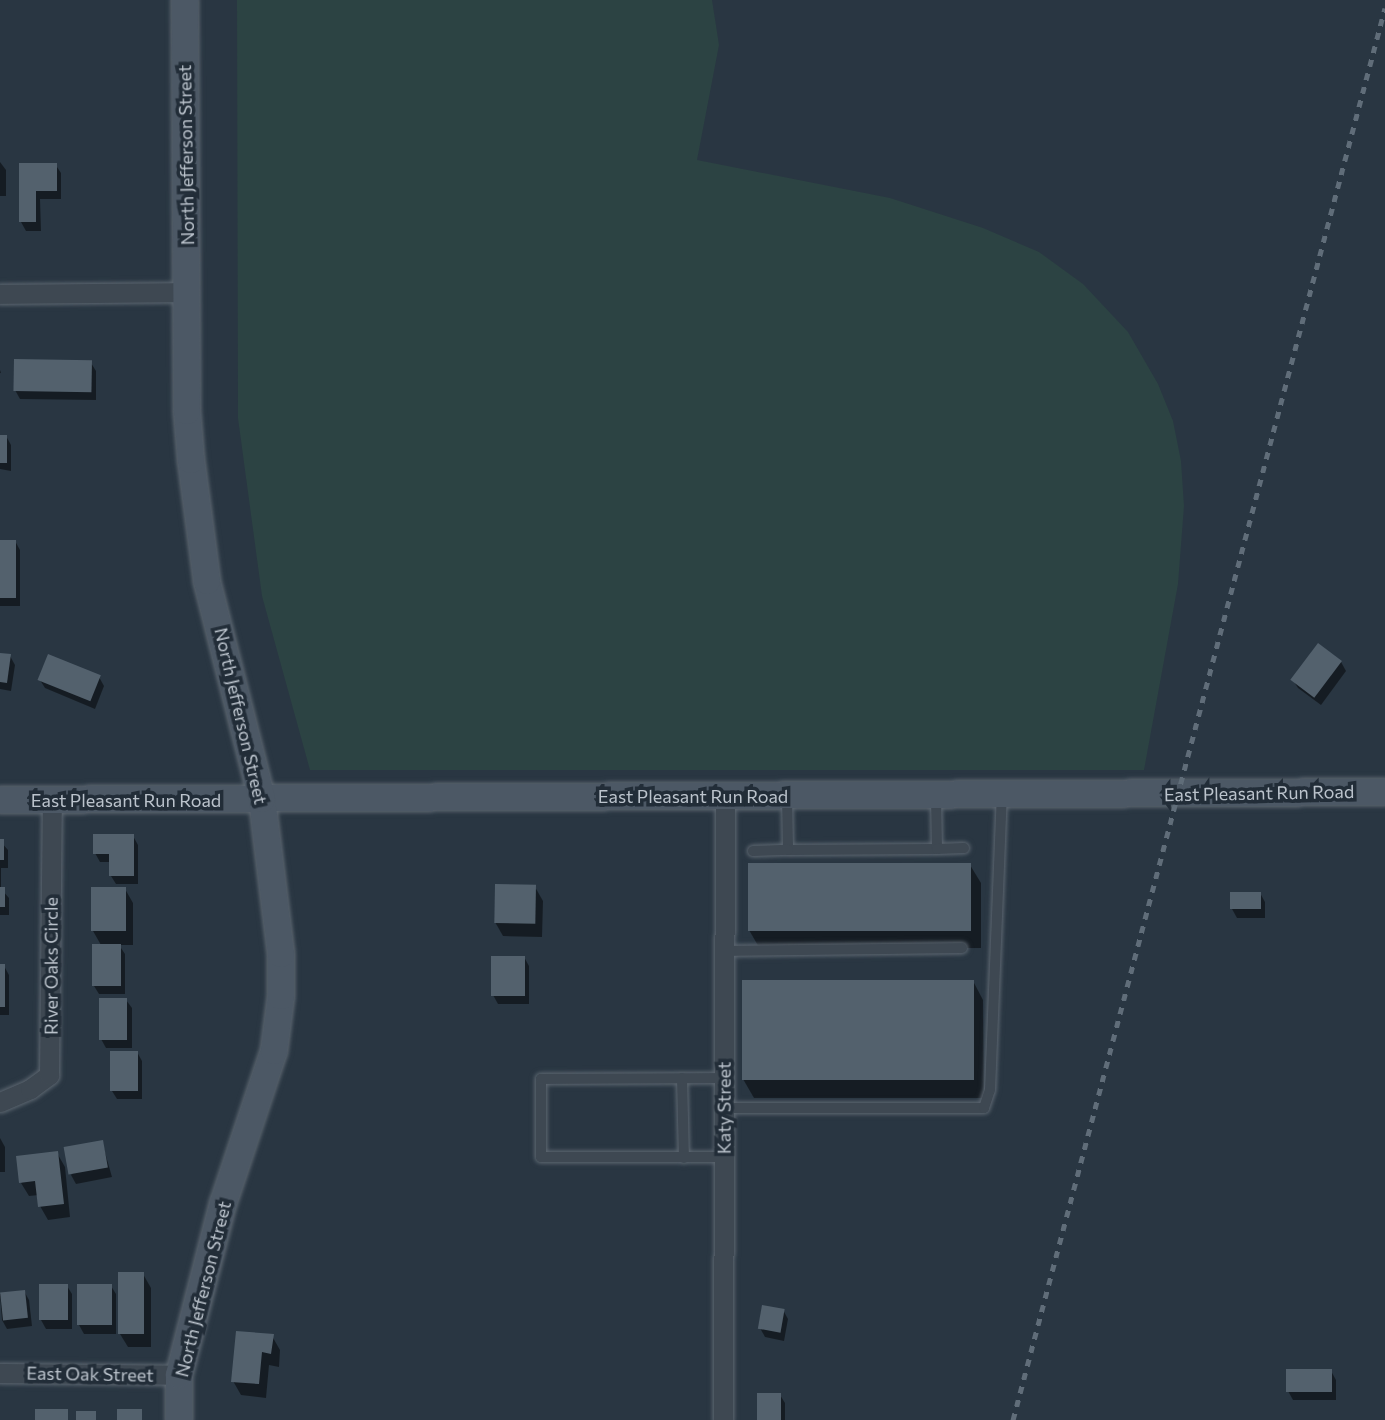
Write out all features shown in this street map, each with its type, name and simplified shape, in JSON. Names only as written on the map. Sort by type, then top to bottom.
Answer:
[{"type":"street","name":"North Jefferson Street","points":[[179,1420],[179,1375],[223,1204],[274,1051],[281,996],[281,954],[262,799],[207,581],[187,411],[185,0]]},
{"type":"street","points":[[0,294],[188,292]]},
{"type":"street","name":"East Pleasant Run Road","points":[[0,800],[1385,792]]},
{"type":"street","name":"Katy Street","points":[[723,1420],[725,796]]},
{"type":"street","name":"River Oaks Circle","points":[[0,1102],[30,1089],[49,1075],[52,800]]},
{"type":"street","name":"East Oak Street","points":[[0,1373],[179,1375]]},
{"type":"lane","points":[[724,1108],[984,1108],[990,1090],[1002,793]]},
{"type":"lane","points":[[936,794],[937,849]]},
{"type":"lane","points":[[787,795],[788,850]]},
{"type":"lane","points":[[753,850],[964,848]]},
{"type":"lane","points":[[724,951],[962,948]]},
{"type":"lane","points":[[682,1078],[684,1158]]},
{"type":"lane","points":[[724,1078],[541,1079],[541,1157],[724,1157]]},
{"type":"green space","points":[[237,0],[712,0],[719,45],[697,160],[890,198],[983,228],[1039,252],[1083,284],[1128,332],[1158,384],[1173,421],[1181,461],[1184,506],[1178,584],[1144,770],[310,770],[262,596],[238,418]]},
{"type":"building","points":[[19,163],[57,163],[57,191],[36,191],[36,222],[19,222]]},
{"type":"building","points":[[14,359],[92,360],[91,392],[13,391]]},
{"type":"building","points":[[0,435],[7,435],[7,463],[0,463]]},
{"type":"building","points":[[0,540],[16,540],[16,598],[0,598]]},
{"type":"building","points":[[1318,643],[1342,661],[1314,698],[1290,680]]},
{"type":"building","points":[[0,653],[11,654],[7,683],[0,682]]},
{"type":"building","points":[[48,654],[101,675],[90,701],[38,680]]},
{"type":"building","points":[[93,834],[134,834],[134,876],[109,876],[109,854],[93,854]]},
{"type":"building","points":[[0,839],[4,839],[4,860],[0,860]]},
{"type":"building","points":[[748,863],[971,863],[971,931],[748,931]]},
{"type":"building","points":[[495,884],[536,885],[535,924],[494,923]]},
{"type":"building","points":[[0,887],[5,887],[5,907],[0,907]]},
{"type":"building","points":[[91,887],[126,887],[126,931],[91,931]]},
{"type":"building","points":[[1230,892],[1261,892],[1261,909],[1230,909]]},
{"type":"building","points":[[92,944],[121,944],[121,986],[92,986]]},
{"type":"building","points":[[491,956],[525,956],[525,996],[491,996]]},
{"type":"building","points":[[0,964],[5,964],[5,1007],[0,1007]]},
{"type":"building","points":[[742,980],[974,980],[974,1080],[742,1080]]},
{"type":"building","points":[[99,998],[127,998],[127,1040],[99,1040]]},
{"type":"building","points":[[110,1051],[138,1051],[138,1091],[110,1091]]},
{"type":"building","points":[[103,1140],[108,1168],[68,1175],[64,1147]]},
{"type":"building","points":[[58,1151],[64,1204],[38,1207],[35,1181],[19,1183],[16,1156]]},
{"type":"building","points":[[118,1272],[144,1272],[144,1334],[118,1334]]},
{"type":"building","points":[[39,1284],[68,1284],[68,1320],[39,1320]]},
{"type":"building","points":[[77,1284],[112,1284],[112,1325],[77,1325]]},
{"type":"building","points":[[25,1290],[28,1318],[3,1320],[0,1293]]},
{"type":"building","points":[[762,1305],[785,1309],[780,1333],[758,1329]]},
{"type":"building","points":[[236,1331],[274,1334],[271,1354],[262,1352],[259,1384],[231,1382]]},
{"type":"building","points":[[1286,1369],[1332,1369],[1332,1392],[1286,1392]]},
{"type":"building","points":[[757,1393],[781,1393],[781,1420],[757,1420]]},
{"type":"building","points":[[35,1409],[68,1409],[68,1420],[35,1420]]},
{"type":"building","points":[[117,1409],[142,1409],[142,1420],[117,1420]]},
{"type":"building","points":[[76,1411],[96,1411],[96,1420],[76,1420]]},
{"type":"railway","points":[[1013,1420],[1385,8]]}]
